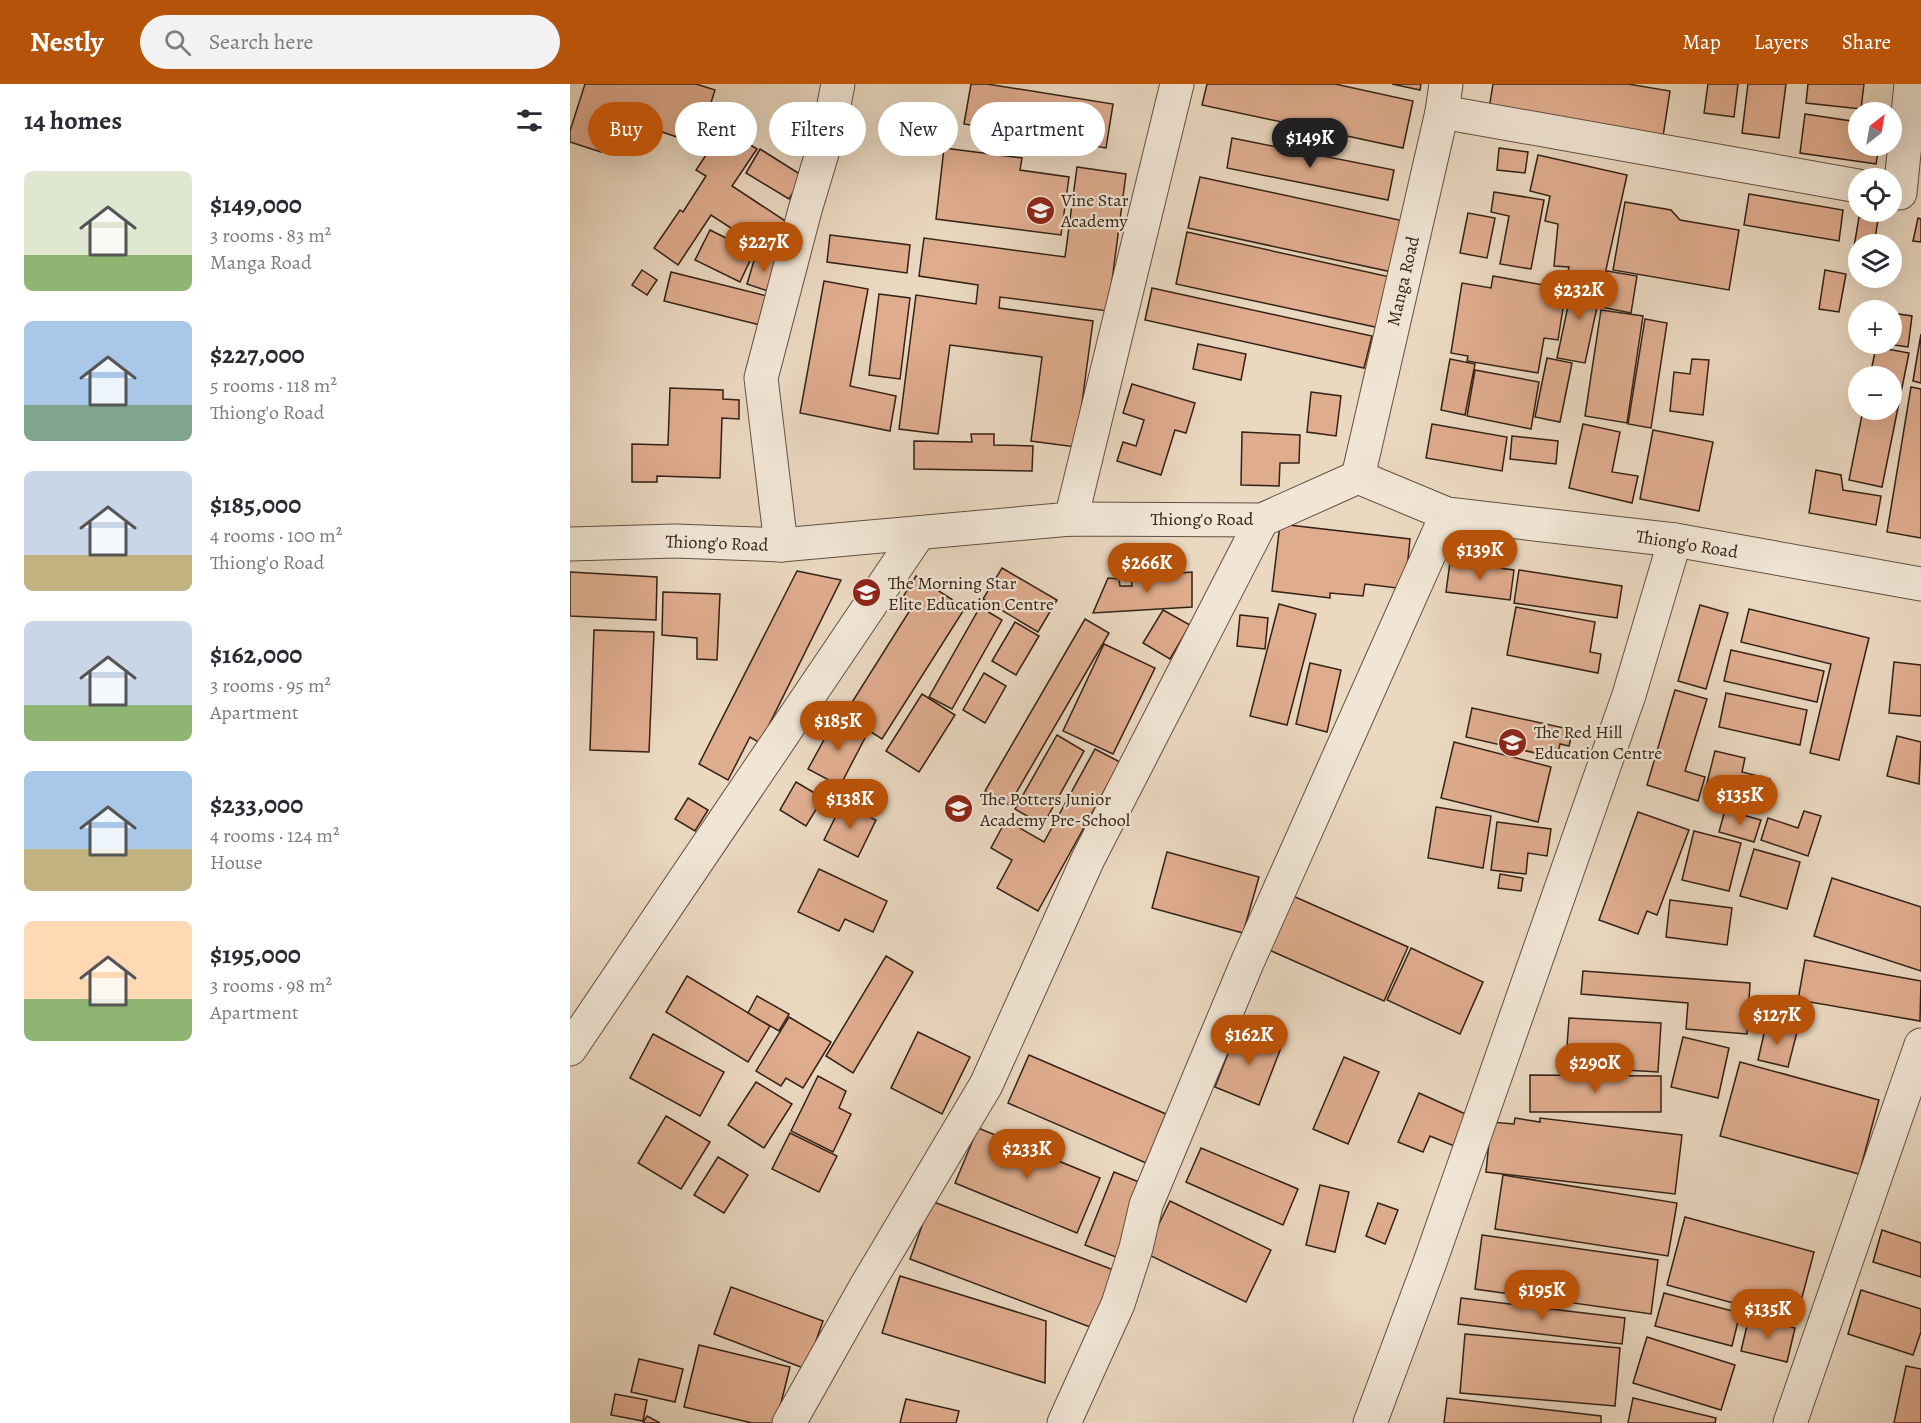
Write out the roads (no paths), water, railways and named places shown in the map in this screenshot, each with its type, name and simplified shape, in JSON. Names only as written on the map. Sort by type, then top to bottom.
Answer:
[{"type":"street","points":[[781,545],[761,378],[805,210],[829,130],[838,84]]},
{"type":"street","points":[[1071,519],[1177,84]]},
{"type":"street","points":[[1904,194],[1911,84]]},
{"type":"street","points":[[1444,98],[1848,184]]},
{"type":"street","name":"Manga Road","points":[[1358,477],[1444,98]]},
{"type":"street","name":"Thiong'o Road","points":[[570,544],[675,540],[781,545],[1071,519],[1262,519],[1358,477],[1448,514],[1675,540],[1921,584]]},
{"type":"street","points":[[1064,1423],[1118,1304],[1136,1248],[1146,1205],[1246,963],[1448,514]]},
{"type":"street","points":[[789,1423],[864,1288],[986,1085],[1088,859],[1262,519]]},
{"type":"street","points":[[570,1049],[919,533]]},
{"type":"street","points":[[1370,1423],[1429,1265],[1629,695],[1675,540]]},
{"type":"street","points":[[1790,1423],[1921,1045]]},
{"type":"place","name":"Vine Star Academy","points":[[1040,210]]},
{"type":"place","name":"The Morning Star Elite Education Centre","points":[[867,593]]},
{"type":"place","name":"The Red Hill Education Centre","points":[[1513,742]]},
{"type":"place","name":"The Potters Junior Academy Pre-School","points":[[959,809]]}]
